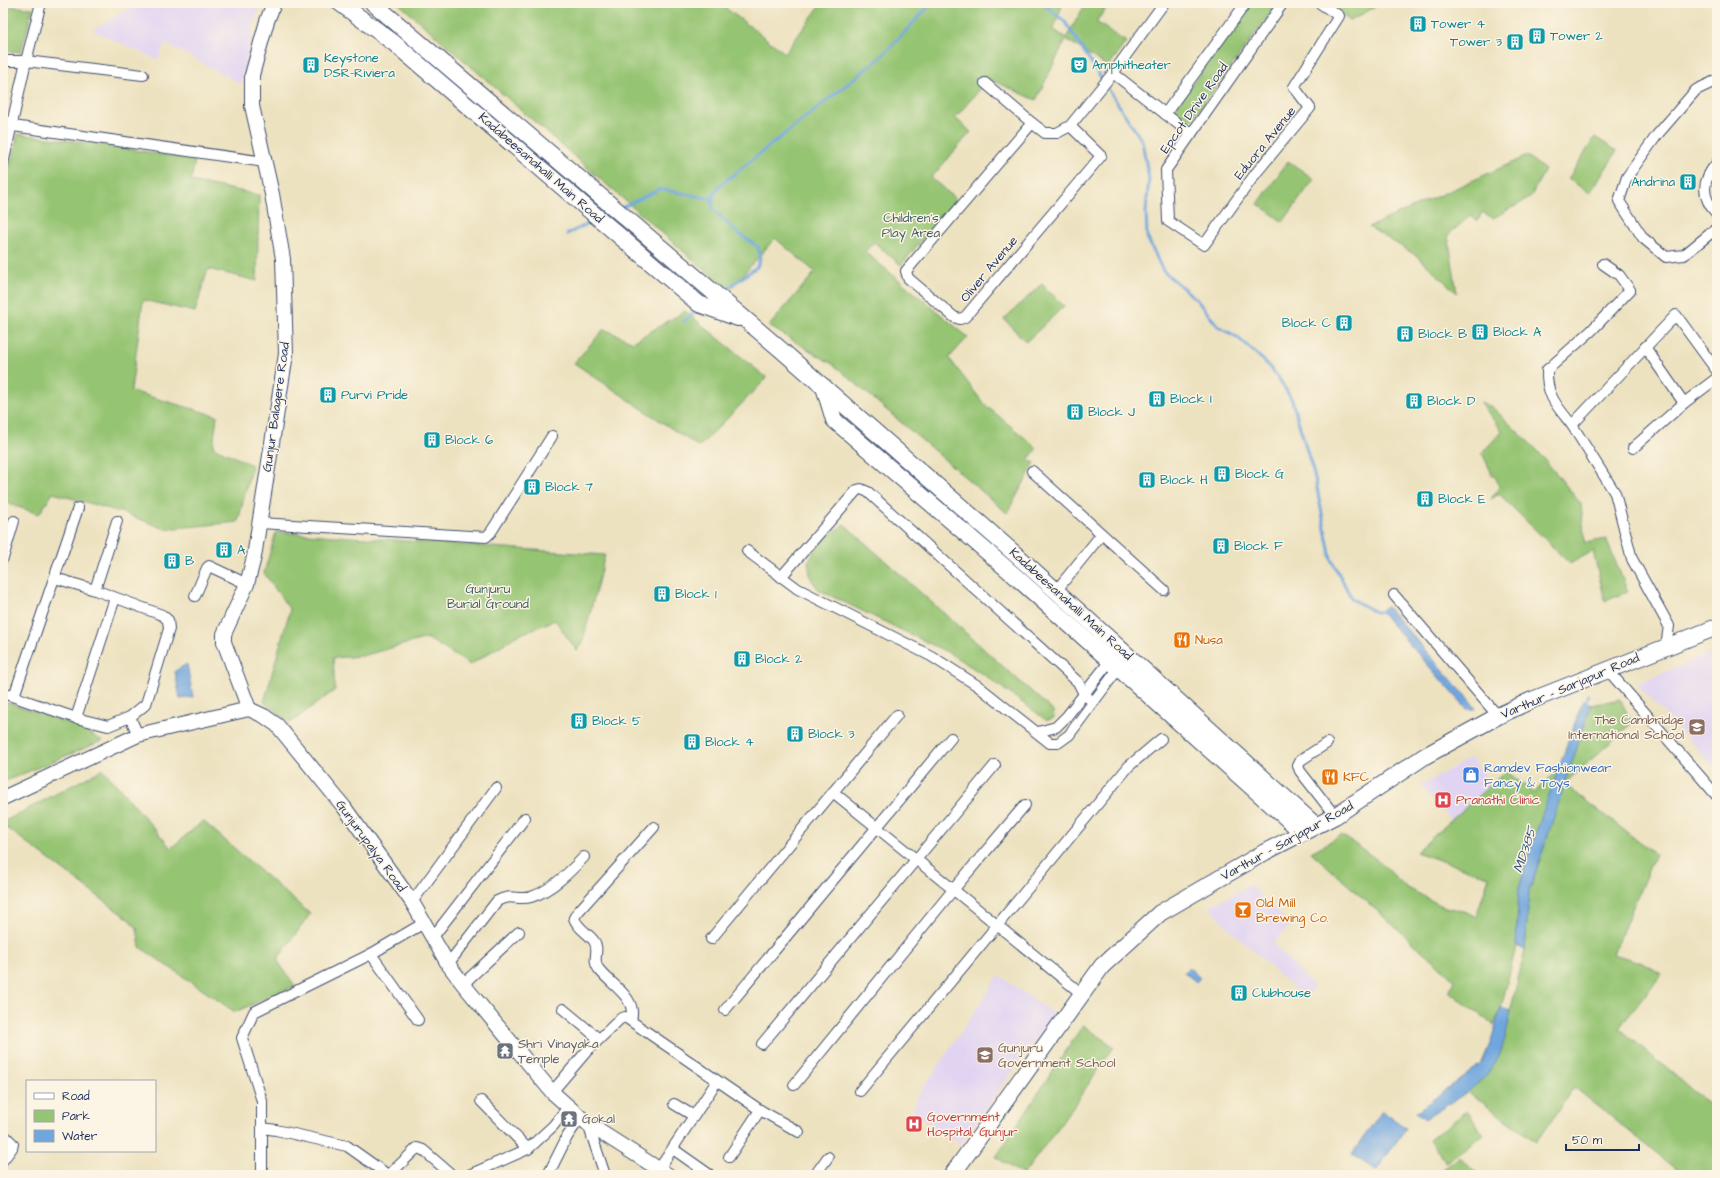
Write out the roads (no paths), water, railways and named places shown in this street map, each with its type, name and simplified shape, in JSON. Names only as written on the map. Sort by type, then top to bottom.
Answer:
[{"type":"main road","name":"Kadabeesanahalli Main Road","points":[[340,3],[394,43],[699,304],[749,322]]},
{"type":"main road","name":"Kadabeesanahalli Main Road","points":[[373,3],[749,322],[1056,591],[1309,829]]},
{"type":"main road","name":"Kadabeesanahalli Main Road","points":[[823,387],[834,420],[1008,570],[1113,665],[1309,829]]},
{"type":"main road","name":"Varthur - Sarjapur Road","points":[[952,1175],[1111,956],[1160,913],[1210,883],[1334,816],[1425,756],[1498,716],[1540,696],[1717,627]]},
{"type":"street","points":[[3,164],[13,126],[26,61],[41,3]]},
{"type":"street","name":"Gunjur Balagere Road","points":[[249,709],[224,642],[224,634],[247,584],[254,558],[286,354],[283,259],[252,106],[252,75],[266,21],[274,3]]},
{"type":"street","points":[[985,83],[1044,133],[1057,133],[1070,126],[1113,73],[1164,3]]},
{"type":"street","points":[[1165,114],[1246,3]]},
{"type":"street","name":"Epcot Drive Road","points":[[1204,245],[1168,221],[1166,170],[1283,3]]},
{"type":"street","name":"Eduora Avenue","points":[[1204,245],[1256,174],[1310,108],[1294,87],[1339,16],[1320,3]]},
{"type":"street","points":[[3,61],[26,61],[143,75]]},
{"type":"street","points":[[1113,73],[1191,134]]},
{"type":"street","points":[[1717,80],[1696,90],[1657,135],[1627,177],[1620,201],[1643,238],[1666,257],[1684,255],[1717,228]]},
{"type":"street","name":"Oliver Avenue","points":[[1032,123],[906,271],[908,278],[954,317],[960,319],[965,317],[1101,156],[1070,126]]},
{"type":"street","points":[[13,126],[264,162]]},
{"type":"street","points":[[1717,163],[1709,173],[1704,189],[1708,205],[1717,214]]},
{"type":"street","points":[[1603,264],[1619,275],[1630,290],[1591,331],[1547,370],[1546,383],[1551,399],[1572,425],[1615,493],[1632,559],[1669,626],[1666,646]]},
{"type":"street","points":[[1572,425],[1676,315],[1717,371]]},
{"type":"street","points":[[1645,347],[1684,403]]},
{"type":"street","points":[[1633,448],[1684,403],[1717,378]]},
{"type":"street","points":[[260,522],[486,537],[491,532],[552,436]]},
{"type":"street","points":[[1032,471],[1101,535],[1164,590]]},
{"type":"street","points":[[781,577],[857,490],[861,489],[868,492],[1078,682],[1084,694],[1094,702]]},
{"type":"street","points":[[14,696],[78,508]]},
{"type":"street","points":[[3,558],[14,521]]},
{"type":"street","points":[[95,590],[117,521]]},
{"type":"street","points":[[1056,591],[1101,535]]},
{"type":"street","points":[[747,551],[798,588],[932,656],[978,686],[1050,743],[1058,743],[1069,736],[1094,702],[1113,665]]},
{"type":"street","points":[[195,596],[209,566],[247,584]]},
{"type":"street","points":[[3,693],[105,727],[130,717],[146,704],[169,629],[168,620],[162,615],[95,590],[55,578]]},
{"type":"street","points":[[1394,595],[1498,716]]},
{"type":"street","points":[[76,718],[115,598]]},
{"type":"street","points":[[1038,732],[1056,727],[1067,716],[1084,694],[1113,665]]},
{"type":"street","points":[[1607,669],[1717,796]]},
{"type":"street","points":[[3,798],[138,735],[249,709]]},
{"type":"street","name":"Gunjurupalya Road","points":[[249,709],[264,716],[277,725],[344,807],[412,902],[448,964],[552,1092],[584,1121],[664,1172]]},
{"type":"street","points":[[711,939],[896,715]]},
{"type":"street","points":[[130,717],[138,735]]},
{"type":"street","points":[[725,1010],[951,738]]},
{"type":"street","points":[[860,1091],[1129,766],[1161,739]]},
{"type":"street","points":[[1327,743],[1301,760],[1298,766],[1300,771],[1334,816]]},
{"type":"street","points":[[762,1044],[995,765]]},
{"type":"street","points":[[412,902],[496,788]]},
{"type":"street","points":[[833,792],[1082,994]]},
{"type":"street","points":[[794,1085],[953,890],[1025,805]]},
{"type":"street","points":[[433,937],[525,818]]},
{"type":"street","points":[[631,1020],[633,1014],[626,997],[598,968],[595,961],[595,942],[576,923],[574,918],[654,827]]},
{"type":"street","points":[[448,964],[497,901],[504,897],[530,897],[544,890],[570,872],[584,857]]},
{"type":"street","points":[[262,1175],[262,1101],[242,1038],[254,1012],[371,954],[424,923]]},
{"type":"street","points":[[463,984],[519,932]]},
{"type":"street","points":[[371,954],[418,1020]]},
{"type":"street","points":[[563,1009],[599,1039]]},
{"type":"street","points":[[552,1092],[599,1039],[620,1019],[625,1017],[760,1110],[799,1132]]},
{"type":"street","points":[[664,1172],[673,1148],[717,1081]]},
{"type":"street","points":[[481,1101],[528,1149]]},
{"type":"street","points":[[674,1104],[694,1116]]},
{"type":"street","points":[[469,1175],[528,1149],[553,1126],[568,1107]]},
{"type":"street","points":[[729,1157],[760,1110]]},
{"type":"street","points":[[548,1175],[567,1137],[584,1121],[605,1175]]},
{"type":"street","points":[[553,1126],[567,1137]]},
{"type":"street","points":[[262,1128],[347,1146],[388,1175],[417,1148],[423,1150],[452,1175]]},
{"type":"street","points":[[3,1134],[13,1144],[12,1148],[3,1160]]},
{"type":"street","points":[[673,1148],[710,1175]]},
{"type":"street","points":[[815,1175],[828,1157]]},
{"type":"water","points":[[1386,606],[1476,709],[1467,709],[1380,611]]},
{"type":"water","points":[[187,664],[193,697],[180,699],[175,671]]},
{"type":"water","points":[[1583,700],[1591,705],[1529,892],[1525,950],[1516,946],[1519,888],[1536,832]]},
{"type":"water","points":[[1189,967],[1200,978],[1196,982],[1184,972]]},
{"type":"water","points":[[1501,1008],[1511,1011],[1503,1045],[1493,1066],[1486,1076],[1467,1092],[1425,1119],[1416,1112],[1481,1064],[1488,1050]]},
{"type":"water","points":[[1382,1111],[1406,1128],[1376,1171],[1352,1154]]},
{"type":"waterway","points":[[722,292],[757,267],[760,258],[758,247],[734,230],[713,209],[712,199],[718,187],[880,58],[932,3]]},
{"type":"waterway","points":[[1043,3],[1065,22],[1142,141],[1149,179],[1146,211],[1147,237],[1163,271],[1196,299],[1218,326],[1237,337],[1263,360],[1278,377],[1292,400],[1315,478],[1331,559],[1352,599],[1376,612],[1384,612]]},
{"type":"waterway","points":[[621,208],[660,189],[712,199]]},
{"type":"waterway","points":[[567,234],[594,221]]},
{"type":"waterway","points":[[684,321],[698,310]]},
{"type":"waterway","name":"MD385","points":[[1584,706],[1588,694]]},
{"type":"place","name":"Tower 4","points":[[1418,24]]},
{"type":"place","name":"Tower 2","points":[[1537,36]]},
{"type":"place","name":"Tower 3","points":[[1515,42]]},
{"type":"place","name":"Keystone DSR-Riviera","points":[[311,65]]},
{"type":"place","name":"Amphitheater","points":[[1079,65]]},
{"type":"place","name":"Andrina","points":[[1688,182]]},
{"type":"place","name":"Block C","points":[[1344,323]]},
{"type":"place","name":"Block A","points":[[1480,332]]},
{"type":"place","name":"Block B","points":[[1405,334]]},
{"type":"place","name":"Purvi Pride","points":[[328,395]]},
{"type":"place","name":"Block I","points":[[1157,399]]},
{"type":"place","name":"Block D","points":[[1414,401]]},
{"type":"place","name":"Block J","points":[[1075,412]]},
{"type":"place","name":"Block 6","points":[[432,440]]},
{"type":"place","name":"Block G","points":[[1222,474]]},
{"type":"place","name":"Block H","points":[[1147,480]]},
{"type":"place","name":"Block 7","points":[[532,487]]},
{"type":"place","name":"Block E","points":[[1425,499]]},
{"type":"place","name":"Block F","points":[[1221,546]]},
{"type":"place","name":"A","points":[[224,550]]},
{"type":"place","name":"B","points":[[172,561]]},
{"type":"place","name":"Block 1","points":[[662,594]]},
{"type":"place","name":"Nusa","points":[[1182,640]]},
{"type":"place","name":"Block 2","points":[[742,659]]},
{"type":"place","name":"Block 5","points":[[579,721]]},
{"type":"place","name":"The Cambridge International School","points":[[1697,727]]},
{"type":"place","name":"Block 3","points":[[795,734]]},
{"type":"place","name":"Block 4","points":[[692,742]]},
{"type":"place","name":"Ramdev Fashionwear Fancy & Toys","points":[[1471,775]]},
{"type":"place","name":"KFC","points":[[1330,777]]},
{"type":"place","name":"Pranathi Clinic","points":[[1443,800]]},
{"type":"place","name":"Old Mill Brewing Co.","points":[[1243,910]]},
{"type":"place","name":"Clubhouse","points":[[1239,993]]},
{"type":"place","name":"Shri Vinayaka Temple","points":[[505,1051]]},
{"type":"place","name":"Gunjuru Government School","points":[[985,1055]]},
{"type":"place","name":"Gokal","points":[[569,1119]]},
{"type":"place","name":"Government Hospital, Gunjur","points":[[914,1124]]},
{"type":"park label","name":"Children's Play Area","points":[[911,226]]},
{"type":"park label","name":"Gunjuru Burial Ground","points":[[488,596]]}]
